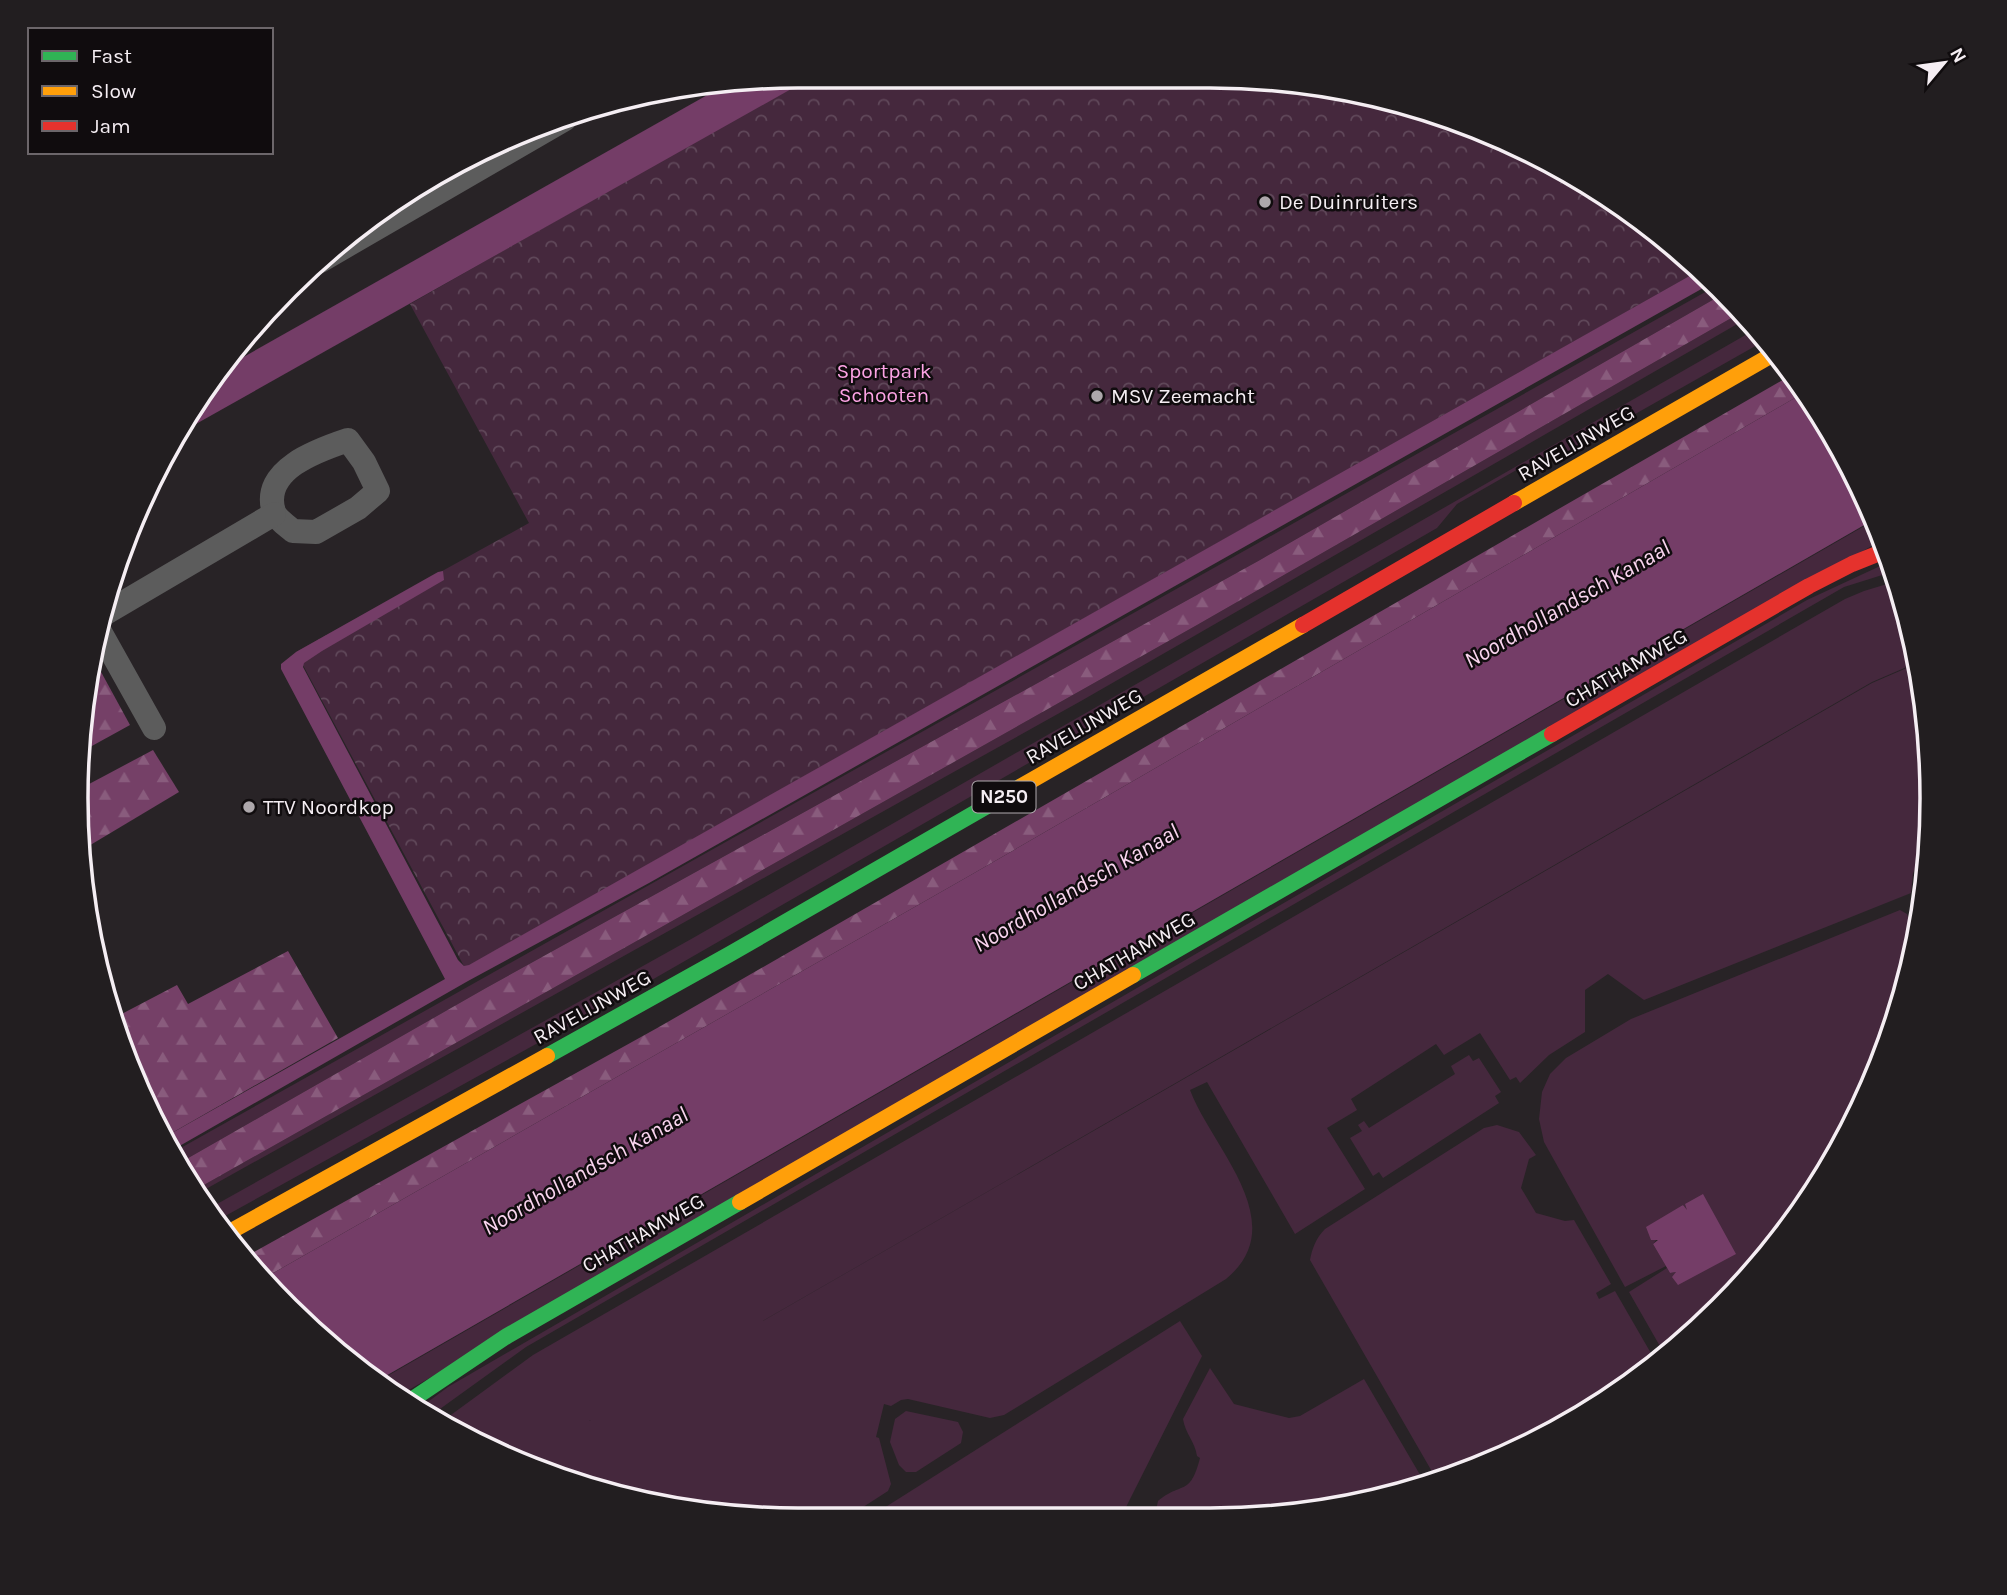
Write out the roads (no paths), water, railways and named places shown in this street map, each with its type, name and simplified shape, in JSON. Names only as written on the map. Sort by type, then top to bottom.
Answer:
[{"type":"main road","name":"RAVELIJNWEG","points":[[234,1230],[742,947],[1767,358]]},
{"type":"main road","name":"CHATHAMWEG","points":[[417,1396],[477,1355],[556,1308],[1797,593],[1876,554]]},
{"type":"street","points":[[361,237],[523,143]]},
{"type":"street","points":[[114,608],[274,514]]},
{"type":"street","points":[[105,641],[154,728]]},
{"type":"water","points":[[793,88],[193,426],[238,360],[710,93]]},
{"type":"water","points":[[1690,275],[1704,288],[649,883],[468,981],[180,1146],[172,1133],[445,979],[281,669],[281,664],[296,652],[438,572],[443,571],[444,580],[322,651],[304,663],[303,667],[458,960],[464,966]]},
{"type":"water","name":"Noordhollandsch Kanaal","points":[[1796,397],[1846,483],[1865,525],[386,1376],[329,1331],[271,1274],[969,876]]},
{"type":"water","points":[[1703,1194],[1736,1254],[1678,1285],[1672,1277],[1676,1272],[1670,1273],[1653,1244],[1658,1240],[1651,1240],[1646,1227],[1683,1205],[1687,1210],[1685,1204]]},
{"type":"place","name":"De Duinruiters","points":[[1265,202]]},
{"type":"place","name":"MSV Zeemacht","points":[[1097,396]]},
{"type":"place","name":"TTV Noordkop","points":[[249,807]]},
{"type":"park label","name":"Sportpark Schooten","points":[[884,383]]}]
